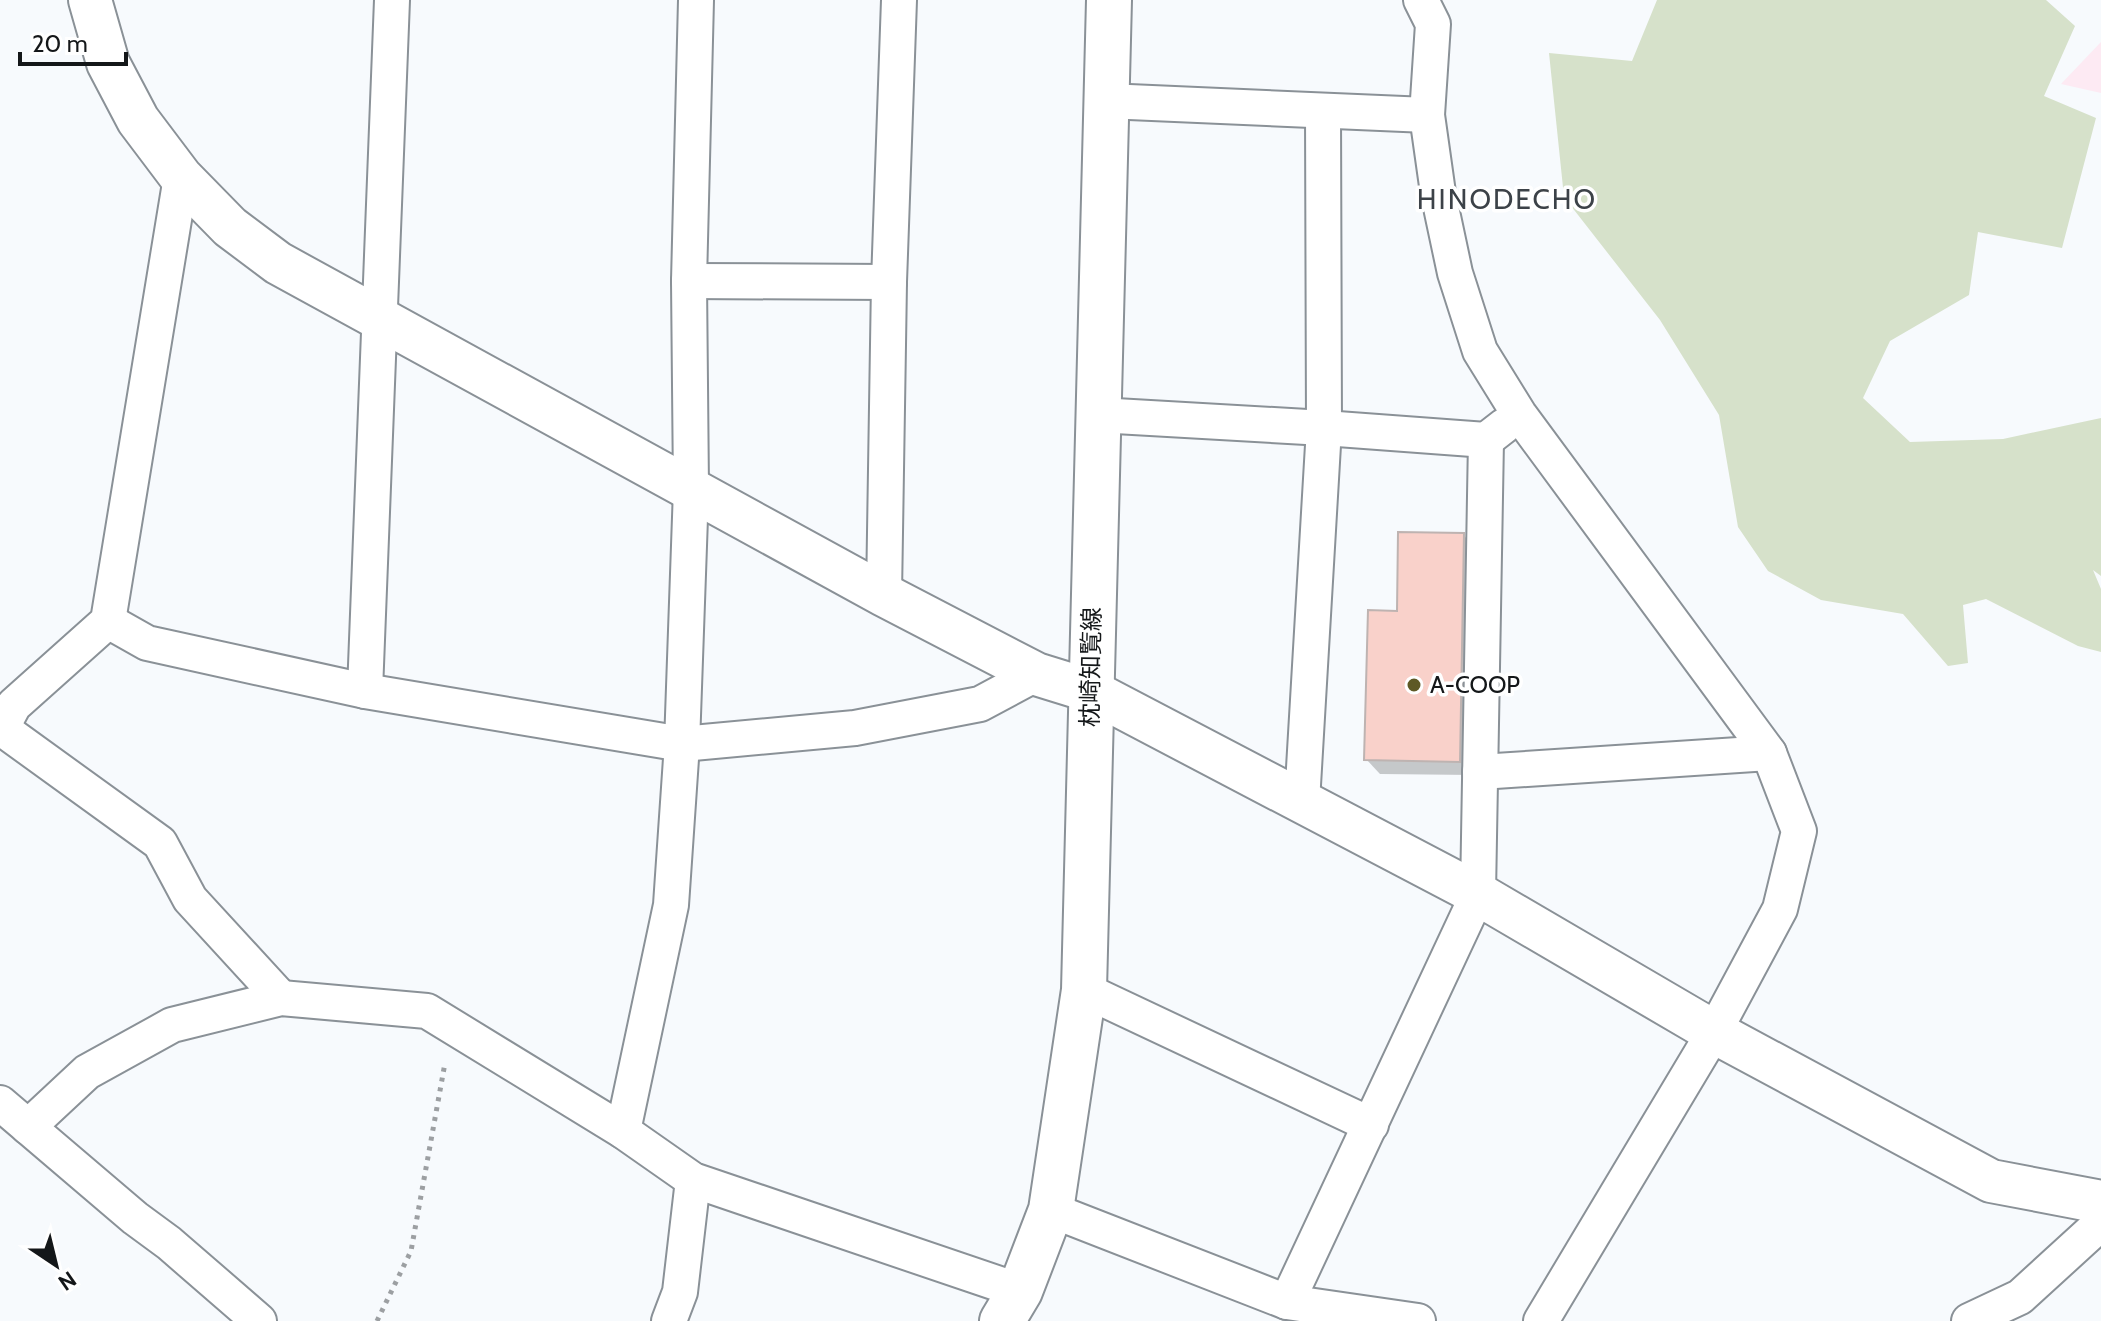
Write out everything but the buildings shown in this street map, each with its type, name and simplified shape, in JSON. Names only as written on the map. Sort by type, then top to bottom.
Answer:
[{"type":"main road","name":"枕崎知覧線","points":[[1011,1306],[1051,1210],[1084,990],[1109,0]]},
{"type":"street","points":[[90,0],[108,63],[138,120],[181,177],[230,227],[278,263],[884,595],[1036,674],[1091,691],[1478,894],[1714,1032],[1991,1181],[2101,1202]]},
{"type":"street","points":[[365,691],[392,0]]},
{"type":"street","points":[[623,1131],[671,905],[682,744],[691,489],[689,281],[696,0]]},
{"type":"street","points":[[884,595],[889,282],[899,0]]},
{"type":"street","points":[[1421,0],[1433,24],[1427,115],[1438,193],[1455,273],[1480,351],[1519,414],[1769,753],[1799,831],[1780,909],[1714,1032],[1541,1321]]},
{"type":"street","points":[[1106,101],[1427,115]]},
{"type":"street","points":[[1302,802],[1324,428],[1323,111]]},
{"type":"street","points":[[181,177],[108,621],[4,713],[160,843],[190,899],[281,998]]},
{"type":"street","points":[[689,281],[889,282]]},
{"type":"street","points":[[1098,415],[1486,440],[1519,414]]},
{"type":"street","points":[[1287,1302],[1478,894],[1486,440]]},
{"type":"street","points":[[108,621],[147,643],[365,691],[682,744],[855,728],[980,704],[1036,674]]},
{"type":"street","points":[[1480,772],[1769,753]]},
{"type":"street","points":[[1084,990],[1371,1125]]},
{"type":"street","points":[[28,1127],[87,1072],[172,1025],[281,998],[427,1011],[623,1131],[693,1180],[1011,1306]]},
{"type":"street","points":[[0,1103],[259,1321]]},
{"type":"street","points":[[669,1321],[680,1292],[693,1180]]},
{"type":"street","points":[[1051,1210],[1287,1302],[1418,1321]]},
{"type":"street","points":[[1969,1321],[2020,1297],[2101,1223]]},
{"type":"path","points":[[377,1321],[411,1251],[451,1026]]},
{"type":"shaded area","points":[[2101,42],[2101,93],[2061,84]]},
{"type":"green space","points":[[1657,0],[2046,0],[2075,26],[2044,96],[2096,118],[2062,248],[1978,232],[1969,295],[1890,341],[1863,398],[1910,442],[2003,439],[2101,418],[2101,576],[2093,570],[2101,589],[2101,652],[2078,646],[1986,599],[1963,605],[1968,663],[1948,666],[1903,614],[1821,600],[1768,571],[1738,527],[1719,415],[1660,320],[1564,197],[1549,53],[1632,61]]},
{"type":"place","name":"A-COOP","points":[[1414,685]]},
{"type":"district","name":"HINODECHO","points":[[1507,199]]}]
